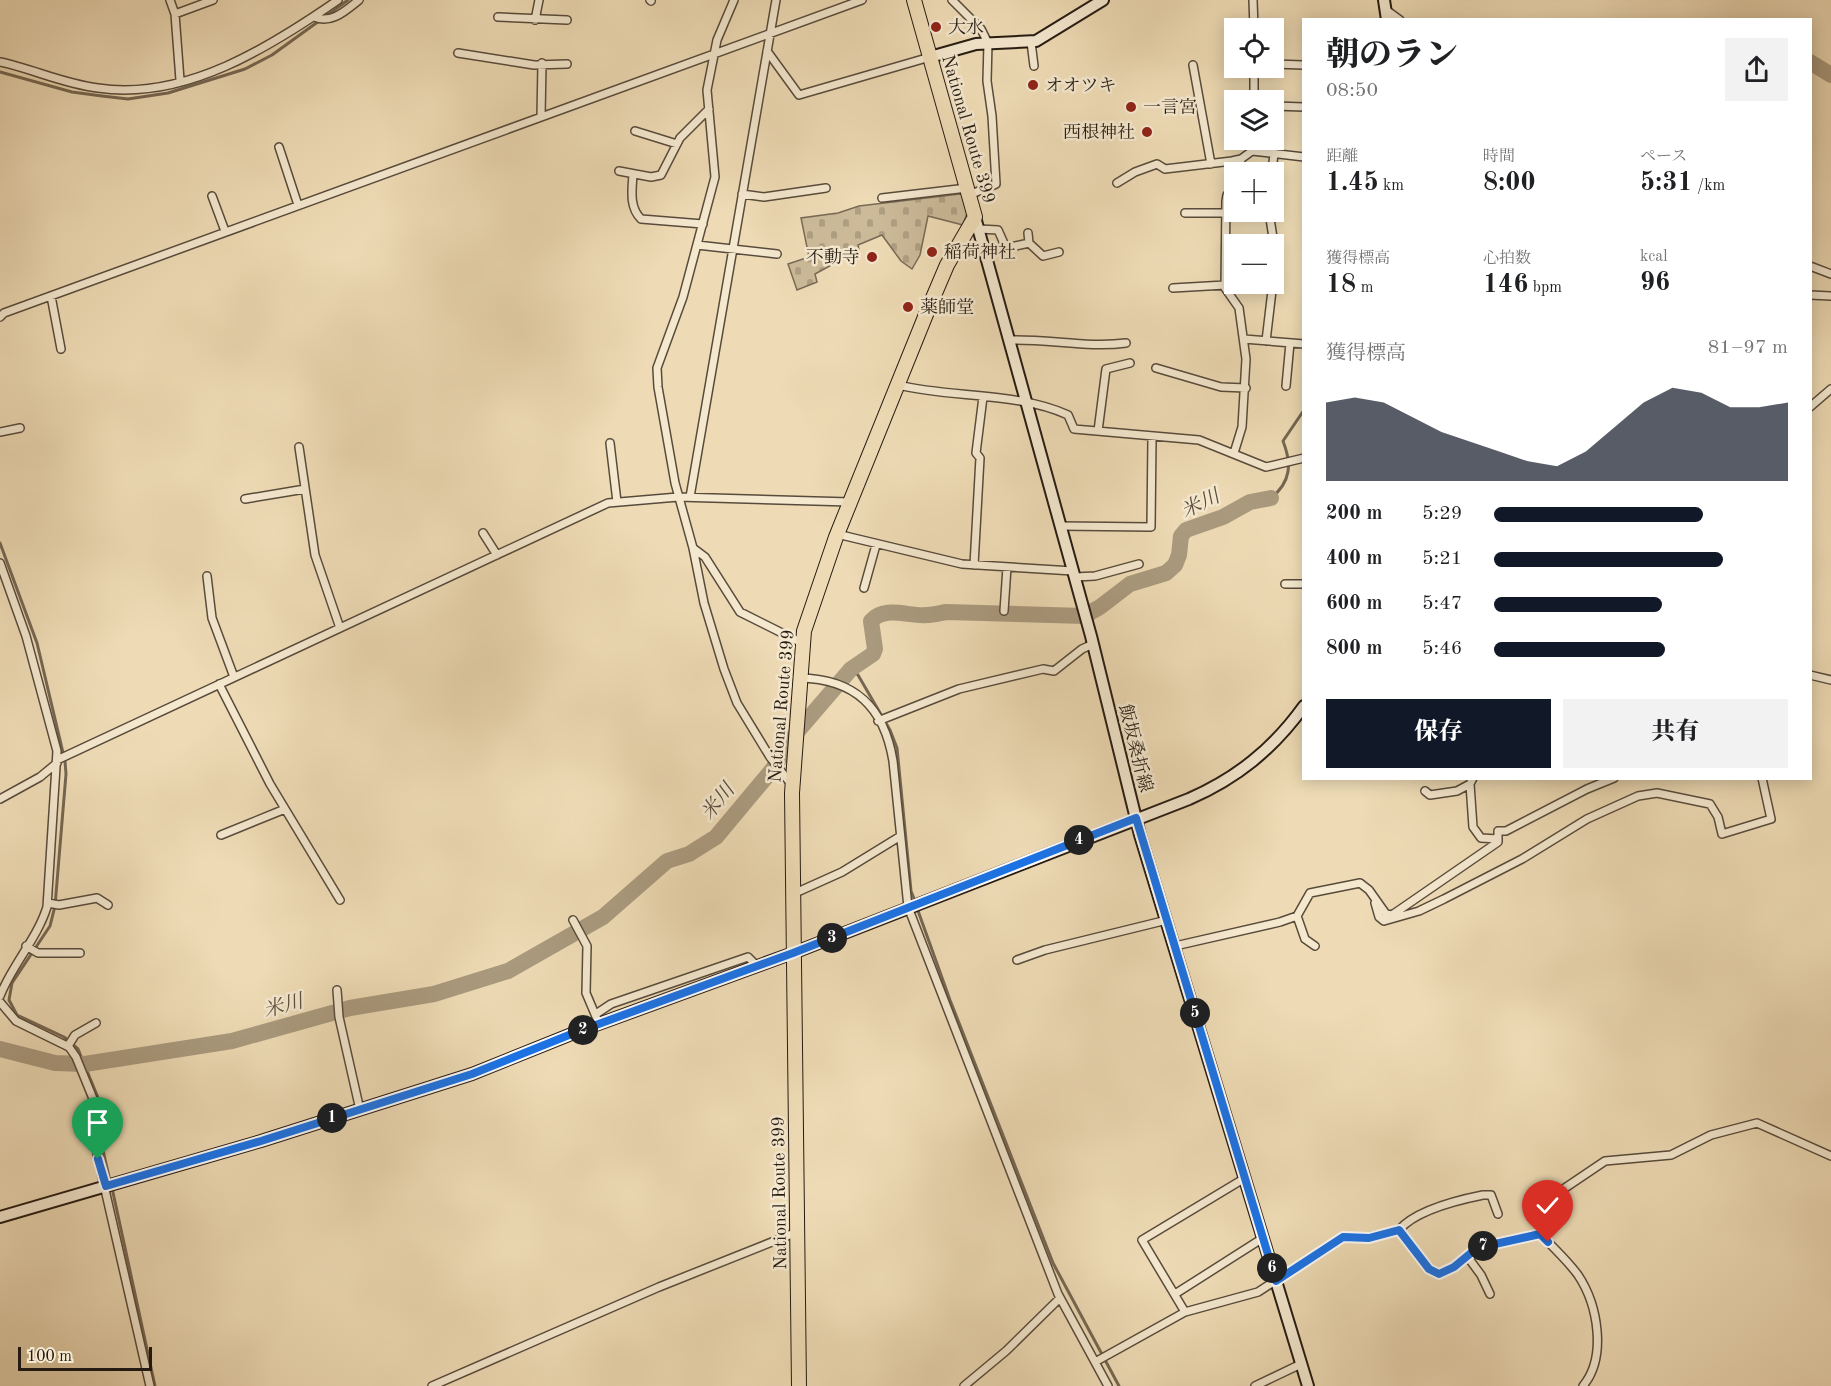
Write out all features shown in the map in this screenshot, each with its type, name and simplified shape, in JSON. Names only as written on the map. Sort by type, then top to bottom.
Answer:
[{"type":"highway","name":"National Route 399","points":[[799,1386],[793,786],[802,643],[813,601],[837,534],[948,265],[977,223],[914,0]]},
{"type":"street","points":[[170,0],[175,14],[180,80]]},
{"type":"street","points":[[175,14],[213,0]]},
{"type":"street","points":[[0,62],[59,80],[100,89],[146,89],[246,59],[318,18],[338,0]]},
{"type":"street","points":[[318,18],[340,15],[358,0]]},
{"type":"street","points":[[535,20],[539,0]]},
{"type":"street","points":[[734,0],[713,54],[707,90],[715,177],[671,335],[657,368],[658,387],[678,497],[693,548],[704,603],[724,669],[737,703],[770,757],[793,786]]},
{"type":"street","points":[[690,497],[776,0]]},
{"type":"street","points":[[0,317],[4,313],[225,231],[862,0]]},
{"type":"street","points":[[882,198],[968,191],[996,184],[992,116],[987,81],[988,43],[981,29],[952,0]]},
{"type":"street","points":[[766,51],[799,95],[930,57],[988,43],[1031,42],[1103,0]]},
{"type":"street","points":[[1253,0],[1254,18]]},
{"type":"street","points":[[498,17],[567,20]]},
{"type":"street","points":[[1031,42],[1034,66]]},
{"type":"street","points":[[458,53],[534,65],[567,64]]},
{"type":"street","points":[[541,117],[542,63]]},
{"type":"street","points":[[1284,64],[1302,65]]},
{"type":"street","points":[[1193,65],[1211,164]]},
{"type":"street","points":[[1284,106],[1302,107]]},
{"type":"street","points":[[619,171],[651,177],[661,175],[677,144],[709,109]]},
{"type":"street","points":[[634,131],[677,144]]},
{"type":"street","points":[[279,147],[298,205]]},
{"type":"street","points":[[1117,183],[1135,172],[1157,164],[1165,169],[1211,164],[1241,159],[1252,151],[1302,157]]},
{"type":"street","points":[[1273,162],[1274,153]]},
{"type":"street","points":[[633,174],[631,196],[636,213],[641,219],[703,224]]},
{"type":"street","points":[[742,194],[764,197],[826,188]]},
{"type":"street","points":[[212,196],[225,231]]},
{"type":"street","points":[[1185,213],[1224,213]]},
{"type":"street","points":[[1266,341],[1276,256],[1271,222]]},
{"type":"street","points":[[977,223],[998,230],[1006,248],[1029,243]]},
{"type":"street","name":"飯坂桑折線","points":[[977,223],[1086,616],[1136,818],[1308,1386]]},
{"type":"street","points":[[1028,233],[1029,243],[1043,256],[1059,252]]},
{"type":"street","points":[[697,245],[777,254]]},
{"type":"street","points":[[1812,267],[1831,274]]},
{"type":"street","points":[[1173,288],[1224,285]]},
{"type":"street","points":[[1227,294],[1239,308],[1244,339],[1246,388],[1242,427],[1234,453]]},
{"type":"street","points":[[1812,295],[1831,296]]},
{"type":"street","points":[[51,296],[61,349]]},
{"type":"street","points":[[1011,340],[1044,339],[1109,345],[1126,343]]},
{"type":"street","points":[[1244,339],[1302,344]]},
{"type":"street","points":[[1286,386],[1290,343]]},
{"type":"street","points":[[1098,431],[1106,369],[1130,363]]},
{"type":"street","points":[[1156,368],[1221,387],[1246,388]]},
{"type":"street","points":[[898,385],[923,391],[1028,404],[1065,413],[1074,429],[1152,438],[1199,440],[1266,466],[1302,458]]},
{"type":"street","points":[[1812,405],[1831,389]]},
{"type":"street","points":[[974,565],[981,458],[976,453],[983,397]]},
{"type":"street","points":[[0,432],[20,428]]},
{"type":"street","points":[[1060,526],[1151,527],[1152,438]]},
{"type":"street","points":[[610,443],[616,502]]},
{"type":"street","points":[[299,447],[315,555],[340,628]]},
{"type":"street","points":[[244,499],[305,489]]},
{"type":"street","points":[[0,799],[40,777],[68,754],[582,514],[616,502],[690,497],[850,502]]},
{"type":"street","points":[[483,534],[496,555]]},
{"type":"street","points":[[837,534],[876,545],[974,565],[1095,576],[1139,564]]},
{"type":"street","points":[[864,588],[876,545]]},
{"type":"street","points":[[693,548],[705,557],[740,612],[802,643]]},
{"type":"street","points":[[0,563],[26,636],[58,760],[52,904],[30,949],[2,986],[0,996]]},
{"type":"street","points":[[1004,610],[1007,567]]},
{"type":"street","points":[[207,576],[212,618],[234,677]]},
{"type":"street","points":[[1285,584],[1302,584]]},
{"type":"street","points":[[882,719],[959,689],[1043,669],[1054,671],[1093,644]]},
{"type":"street","points":[[1812,675],[1831,680]]},
{"type":"street","points":[[800,678],[843,684],[864,699],[882,719],[891,749],[899,837],[909,907],[1060,1298],[1097,1361],[1108,1386]]},
{"type":"street","points":[[219,684],[285,809],[340,900]]},
{"type":"street","points":[[0,1217],[360,1110],[472,1074],[597,1019],[793,953],[1189,799],[1234,777],[1275,742],[1302,708]]},
{"type":"street","points":[[1175,946],[1297,916],[1310,893],[1354,882],[1365,886],[1388,915],[1398,912],[1495,844],[1498,831],[1506,831],[1609,780]]},
{"type":"street","points":[[1375,900],[1376,908],[1384,921],[1419,911],[1522,860],[1587,819],[1650,793],[1708,802],[1715,810],[1722,834],[1727,834],[1771,819],[1761,780]]},
{"type":"street","points":[[1425,791],[1430,795],[1444,794],[1471,781],[1476,832],[1484,839],[1497,839]]},
{"type":"street","points":[[221,835],[285,809]]},
{"type":"street","points":[[793,894],[842,872],[899,837]]},
{"type":"street","points":[[52,904],[97,898],[108,905]]},
{"type":"street","points":[[1297,916],[1305,939],[1315,946]]},
{"type":"street","points":[[1017,960],[1045,950],[1167,920]]},
{"type":"street","points":[[577,927],[588,951],[586,993],[597,1019]]},
{"type":"street","points":[[30,949],[80,953]]},
{"type":"street","points":[[337,990],[339,1017],[360,1110]]},
{"type":"street","points":[[0,1002],[16,1021],[70,1043],[96,1106],[95,1140],[150,1386]]},
{"type":"street","points":[[70,1043],[96,1023]]},
{"type":"street","points":[[1540,1234],[1554,1199],[1562,1190],[1605,1161],[1671,1155],[1704,1137],[1757,1123],[1831,1156]]},
{"type":"street","points":[[1185,1312],[1142,1240],[1245,1178]]},
{"type":"street","points":[[1097,1361],[1185,1312],[1258,1292],[1343,1237],[1369,1238],[1399,1230],[1440,1206],[1488,1194],[1498,1214]]},
{"type":"street","points":[[1399,1230],[1435,1273],[1439,1274],[1454,1267],[1482,1246],[1540,1234]]},
{"type":"street","points":[[432,1386],[649,1291],[797,1232]]},
{"type":"street","points":[[1540,1234],[1579,1277],[1591,1307],[1598,1344],[1597,1362],[1583,1386]]},
{"type":"street","points":[[1175,1294],[1263,1238]]},
{"type":"street","points":[[1467,1256],[1481,1275],[1490,1294]]},
{"type":"street","points":[[964,1386],[1006,1351],[1060,1298]]},
{"type":"street","points":[[1255,1386],[1301,1364]]},
{"type":"green space","points":[[966,195],[968,210],[963,225],[928,216],[920,255],[912,269],[901,261],[882,235],[858,245],[859,250],[815,274],[817,282],[797,290],[788,264],[809,257],[801,218],[838,213],[859,206]]},
{"type":"waterway","points":[[0,72],[72,92],[102,96],[128,99],[168,93],[245,69],[272,55],[348,0]]},
{"type":"waterway","name":"米川","points":[[1812,63],[1831,75]]},
{"type":"waterway","name":"米川","points":[[1271,498],[1283,486],[1288,472],[1288,457],[1283,441],[1302,413]]},
{"type":"waterway","name":"米川","points":[[0,1049],[55,1063],[85,1064],[232,1041],[350,1008],[434,994],[508,971],[603,917],[667,861],[689,854],[716,837],[772,770],[796,733],[851,669],[873,654],[875,649],[871,621],[877,616],[890,613],[932,615],[946,612],[1084,616],[1130,584],[1166,573],[1175,565],[1179,555],[1181,536],[1186,530],[1223,517],[1250,502],[1271,498]]},
{"type":"waterway","points":[[0,543],[37,643],[65,761],[66,774],[55,906],[50,926],[12,983],[9,1000],[17,1015],[64,1037],[78,1049],[101,1105],[100,1137],[110,1181]]},
{"type":"waterway","points":[[851,669],[858,675],[890,730],[897,748],[911,891],[915,901]]},
{"type":"waterway","points":[[917,908],[950,1000],[1053,1263],[1119,1386]]},
{"type":"waterway","points":[[112,1188],[155,1386]]},
{"type":"place","name":"大水","points":[[936,27]]},
{"type":"place","name":"オオツキ","points":[[1033,85]]},
{"type":"place","name":"一言宮","points":[[1131,107]]},
{"type":"place","name":"西根神社","points":[[1147,132]]},
{"type":"place","name":"稲荷神社","points":[[932,252]]},
{"type":"place","name":"不動寺","points":[[872,257]]},
{"type":"place","name":"薬師堂","points":[[908,307]]},
{"type":"route","points":[[98,1159],[106,1186],[261,1141],[472,1074],[574,1033],[793,953],[1136,818],[1276,1281],[1325,1251],[1343,1237],[1353,1235],[1369,1238],[1399,1230],[1429,1269],[1439,1274],[1454,1267],[1482,1246],[1540,1234],[1548,1242]]}]
